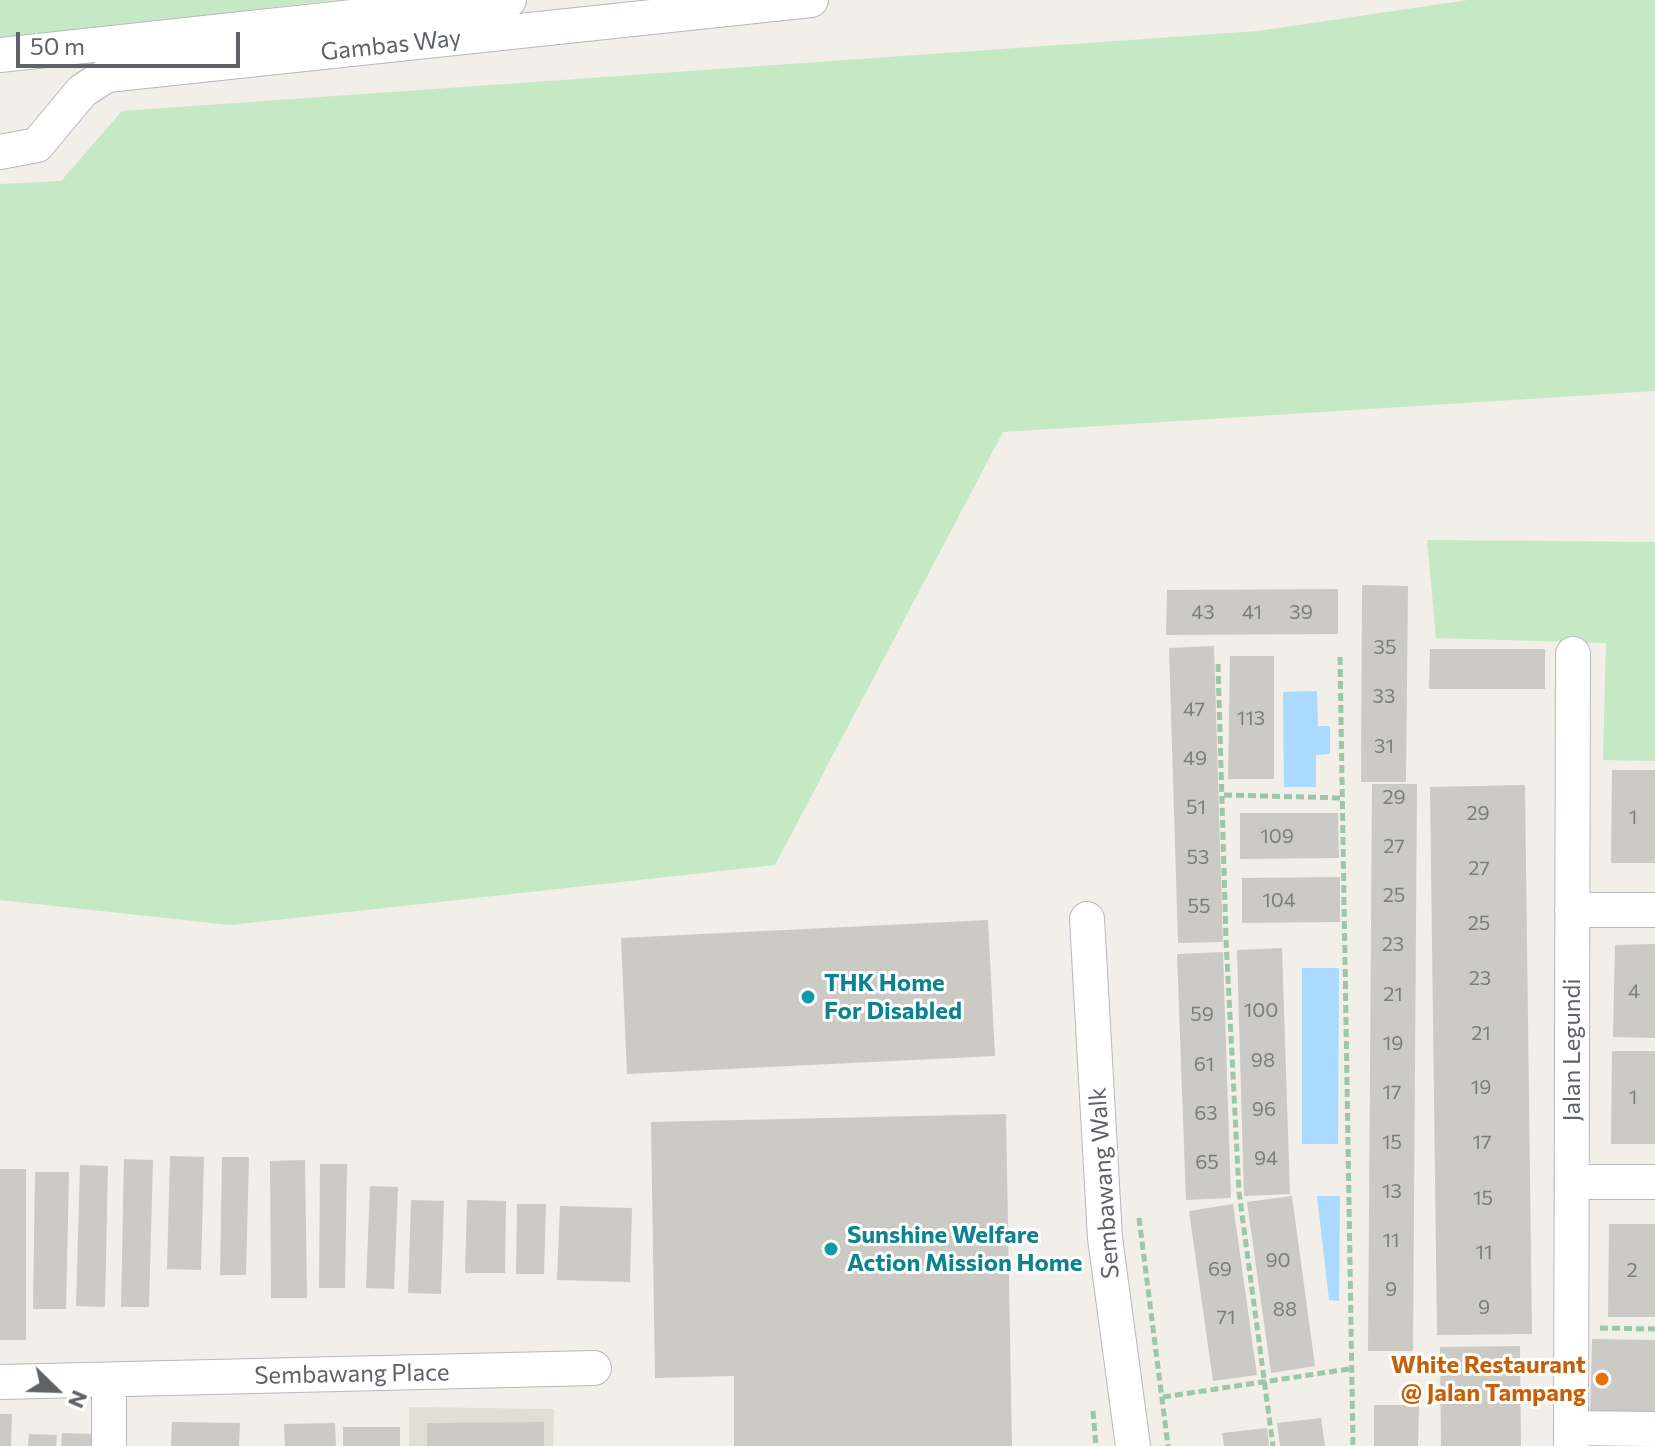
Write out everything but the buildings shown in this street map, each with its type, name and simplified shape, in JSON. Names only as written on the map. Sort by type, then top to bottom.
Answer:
[{"type":"street","name":"Gambas Way","points":[[0,55],[509,0]]},
{"type":"street","name":"Gambas Way","points":[[0,152],[37,145],[82,91],[107,75],[811,0]]},
{"type":"street","name":"Jalan Legundi","points":[[1571,1437],[1573,654]]},
{"type":"street","points":[[1572,910],[1655,910]]},
{"type":"street","name":"Sembawang Walk","points":[[1087,919],[1105,1238],[1133,1446]]},
{"type":"street","points":[[1572,1182],[1655,1182]]},
{"type":"street","name":"Sembawang Place","points":[[0,1382],[594,1368]]},
{"type":"street","points":[[109,1380],[109,1446]]},
{"type":"street","points":[[1571,1437],[1655,1429]]},
{"type":"path","points":[[1340,657],[1349,1369],[1353,1446]]},
{"type":"path","points":[[1218,664],[1226,939],[1239,1192],[1273,1446]]},
{"type":"path","points":[[1224,795],[1343,798]]},
{"type":"path","points":[[1571,1327],[1655,1329]]},
{"type":"path","points":[[1163,1397],[1349,1369]]},
{"type":"shaded area","points":[[409,1407],[554,1409],[553,1446],[409,1446]]},
{"type":"green space","points":[[0,0],[335,0],[0,39]]},
{"type":"green space","points":[[1468,0],[1655,0],[1655,391],[1003,432],[775,865],[230,925],[0,900],[0,184],[61,181],[122,111],[1258,31]]},
{"type":"green space","points":[[1427,540],[1655,542],[1655,761],[1603,760],[1606,643],[1436,638]]},
{"type":"water","points":[[1317,691],[1318,726],[1330,726],[1330,754],[1316,755],[1316,787],[1284,787],[1283,692]]},
{"type":"water","points":[[1302,968],[1339,968],[1338,1144],[1302,1144]]},
{"type":"water","points":[[1317,1196],[1340,1196],[1339,1301],[1329,1300]]},
{"type":"place","name":"THK Home For Disabled","points":[[808,997]]},
{"type":"place","name":"Sunshine Welfare Action Mission Home","points":[[831,1249]]},
{"type":"place","name":"White Restaurant @ Jalan Tampang","points":[[1602,1379]]}]
